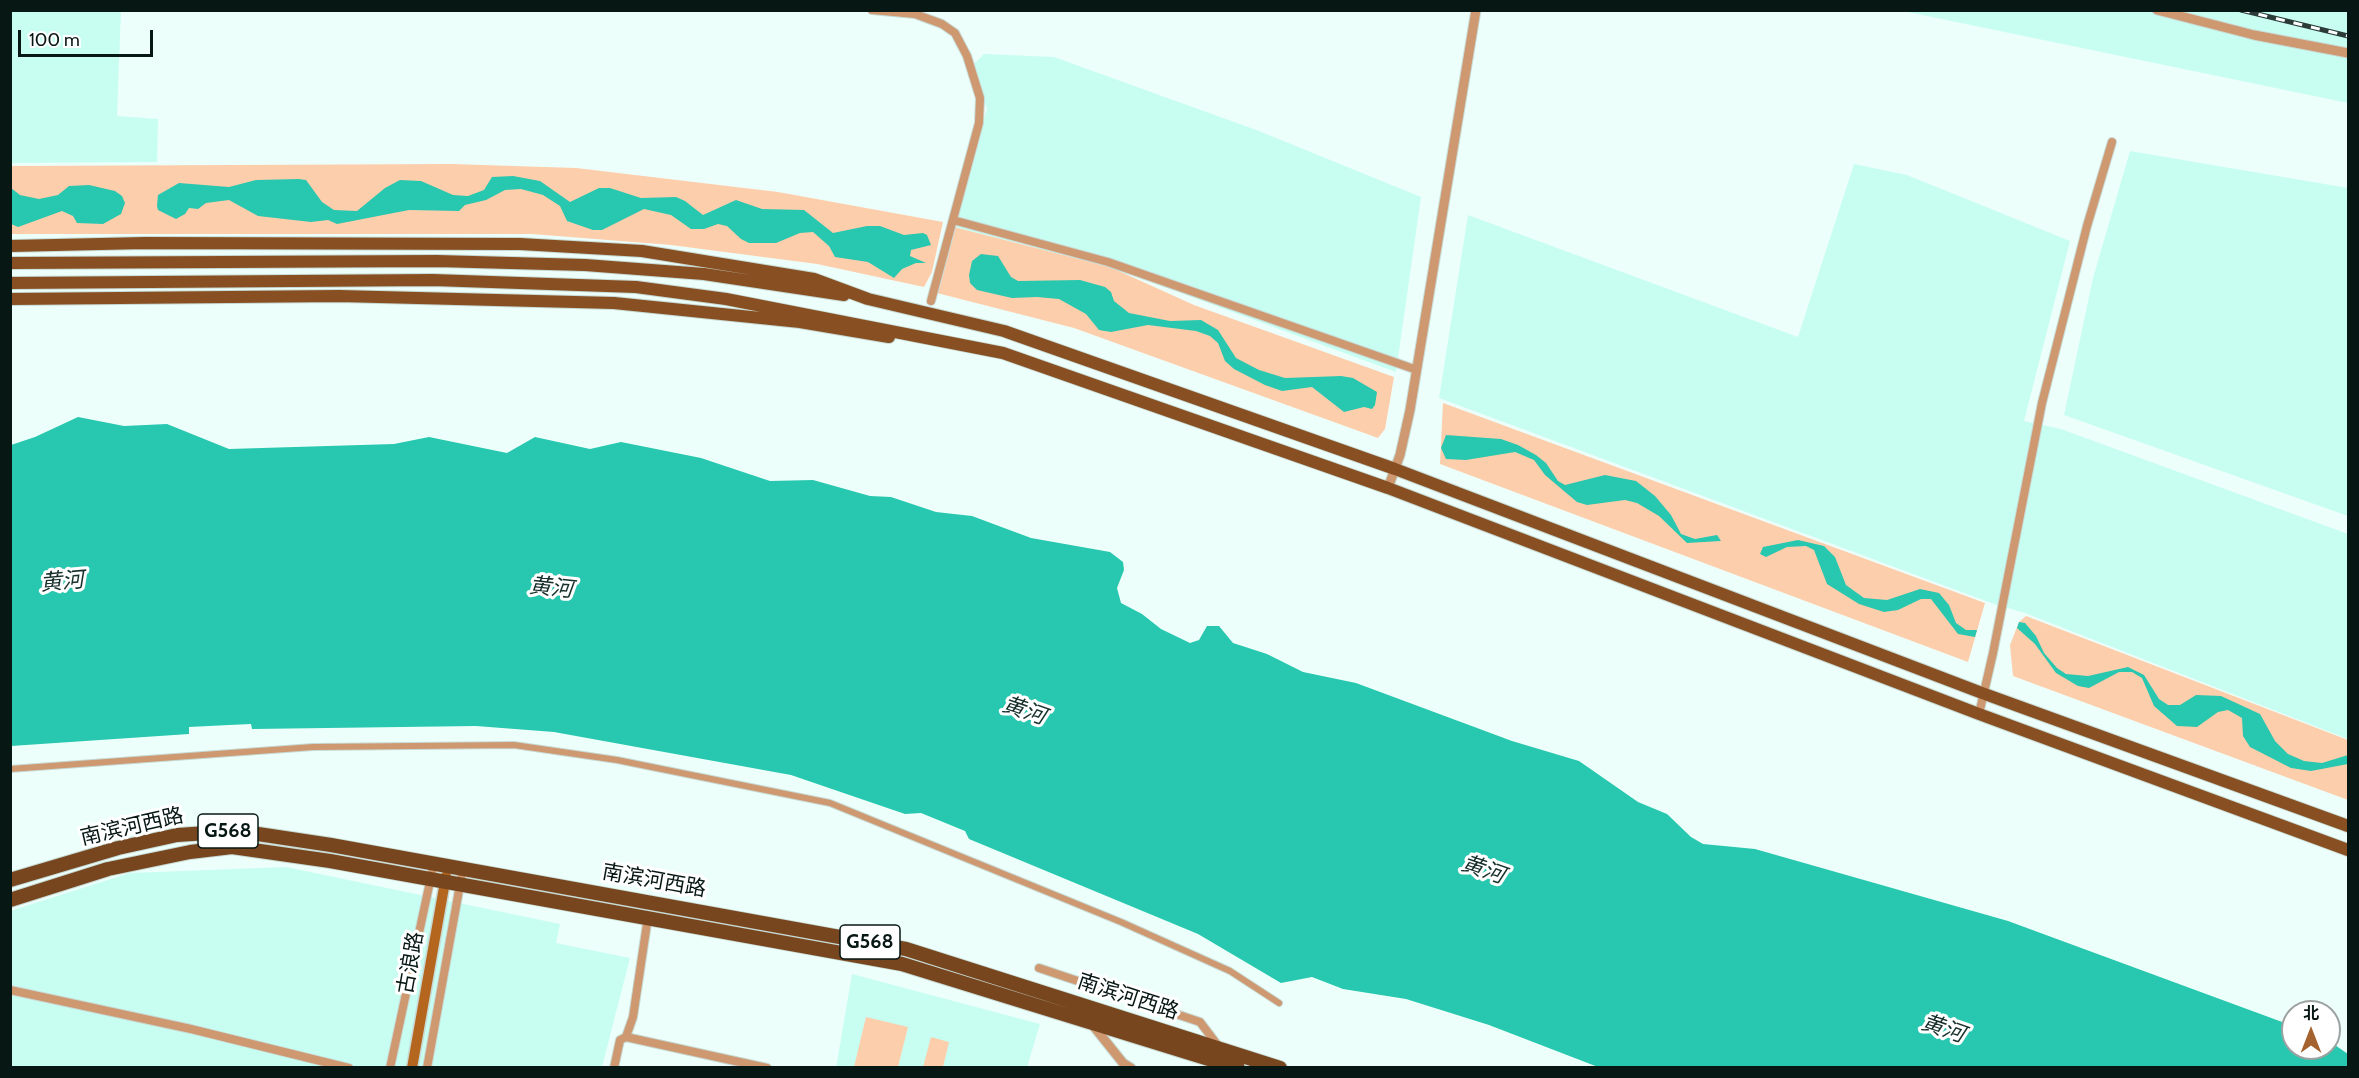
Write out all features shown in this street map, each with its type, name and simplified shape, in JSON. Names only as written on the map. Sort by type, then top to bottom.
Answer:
[{"type":"highway","name":"南滨河西路","points":[[10,880],[118,848],[177,835],[238,831],[464,868],[906,949],[1280,1068]]},
{"type":"highway","name":"南滨河西路","points":[[10,900],[108,869],[190,852],[232,847],[430,878],[902,964],[1088,1019],[1238,1068]]},
{"type":"main road","points":[[10,246],[145,243],[520,244],[642,251],[814,279],[868,299]]},
{"type":"main road","points":[[10,263],[437,261],[608,267],[704,274],[868,299],[1004,331],[1395,469],[1982,693],[2349,826]]},
{"type":"main road","points":[[10,283],[155,280],[433,280],[636,287],[726,299],[1003,352],[1388,488],[1979,714],[2349,850]]},
{"type":"main road","points":[[10,299],[339,296],[614,303],[800,322],[879,337],[925,337]]},
{"type":"main road","name":"古浪路","points":[[412,1068],[448,866]]},
{"type":"street","points":[[872,10],[915,14],[942,24],[955,33],[967,56],[982,110],[931,301]]},
{"type":"street","points":[[1388,488],[1410,410],[1476,10]]},
{"type":"street","points":[[2157,10],[2254,35],[2349,53]]},
{"type":"street","points":[[1979,714],[2042,403],[2087,226],[2112,142]]},
{"type":"street","points":[[953,220],[1108,262],[1417,370]]},
{"type":"street","points":[[10,768],[313,747],[514,745],[617,760],[830,803],[1132,927],[1230,971],[1279,1003]]},
{"type":"street","points":[[390,1068],[434,863]]},
{"type":"street","points":[[427,1068],[464,868]]},
{"type":"street","points":[[614,1068],[621,1040],[626,1037],[633,1017],[648,917]]},
{"type":"street","points":[[1039,968],[1200,1022],[1220,1049]]},
{"type":"street","points":[[10,990],[191,1029],[349,1068]]},
{"type":"street","points":[[1083,1004],[1088,1019],[1123,1063],[1131,1068]]},
{"type":"street","points":[[626,1037],[767,1068]]},
{"type":"shaded area","points":[[10,11],[121,11],[117,116],[158,119],[157,162],[11,163]]},
{"type":"shaded area","points":[[1903,11],[2348,11],[2348,103]]},
{"type":"shaded area","points":[[984,54],[1054,57],[1259,131],[1421,197],[1396,372],[1110,267],[954,227],[987,109],[972,66]]},
{"type":"shaded area","points":[[2130,151],[2348,188],[2348,516],[2064,415],[2093,278]]},
{"type":"shaded area","points":[[452,164],[576,168],[778,192],[943,222],[932,272],[924,287],[817,264],[671,245],[532,234],[11,234],[10,166]]},
{"type":"shaded area","points":[[1854,164],[1907,175],[2070,241],[2024,421],[2061,429],[2348,534],[2348,739],[2025,613],[1994,604],[1439,398],[1468,215],[1798,337]]},
{"type":"shaded area","points":[[954,227],[1110,267],[1194,305],[1394,377],[1385,429],[1378,438],[1074,328],[937,293]]},
{"type":"shaded area","points":[[1443,403],[1985,603],[1968,662],[1440,464]]},
{"type":"shaded area","points":[[2026,616],[2348,740],[2348,800],[2013,676],[2010,645],[2019,622]]},
{"type":"shaded area","points":[[286,867],[560,924],[556,943],[630,958],[602,1067],[11,1067],[10,911],[130,873]]},
{"type":"shaded area","points":[[852,974],[1040,1024],[1027,1067],[836,1068]]},
{"type":"shaded area","points":[[866,1017],[908,1027],[898,1067],[854,1067]]},
{"type":"shaded area","points":[[931,1037],[949,1042],[943,1067],[923,1067]]},
{"type":"water","points":[[513,176],[540,181],[570,202],[599,188],[610,188],[641,198],[676,197],[703,215],[736,200],[762,209],[804,210],[833,233],[867,226],[880,226],[904,235],[923,233],[927,235],[931,245],[911,250],[910,256],[926,263],[916,263],[902,269],[894,278],[868,262],[835,257],[829,246],[813,232],[800,233],[776,243],[749,243],[727,226],[718,224],[704,229],[691,229],[671,215],[644,209],[602,230],[593,230],[567,221],[560,206],[543,195],[521,189],[505,190],[486,200],[465,205],[459,211],[409,210],[337,224],[328,220],[311,222],[258,216],[229,200],[206,203],[198,209],[189,208],[185,214],[176,219],[158,210],[157,206],[158,195],[179,183],[229,187],[256,180],[299,179],[306,180],[322,202],[334,210],[357,211],[385,188],[400,180],[421,181],[453,195],[468,196],[484,190],[492,177]]},
{"type":"water","points":[[89,185],[115,191],[122,196],[125,203],[121,214],[103,224],[77,223],[73,216],[62,211],[18,227],[11,224],[11,188],[20,195],[39,199],[58,195],[69,186]]},
{"type":"water","points":[[981,254],[998,256],[1011,277],[1018,281],[1080,280],[1105,287],[1111,292],[1114,301],[1129,313],[1170,321],[1201,320],[1218,330],[1236,358],[1259,370],[1285,378],[1341,376],[1353,378],[1377,392],[1375,405],[1372,409],[1364,407],[1344,412],[1312,387],[1282,391],[1265,385],[1234,369],[1225,361],[1218,343],[1210,336],[1196,331],[1148,325],[1111,332],[1099,330],[1086,314],[1059,299],[1012,298],[977,290],[970,283],[969,275],[972,261]]},
{"type":"water","name":"黄河","points":[[78,417],[124,426],[167,424],[229,449],[394,444],[429,437],[507,453],[535,437],[590,449],[621,442],[701,458],[770,481],[813,480],[870,496],[891,497],[936,512],[972,516],[1031,538],[1110,552],[1123,562],[1124,570],[1117,588],[1121,603],[1142,614],[1161,629],[1190,643],[1199,640],[1207,626],[1219,626],[1233,643],[1267,654],[1303,672],[1356,683],[1512,741],[1579,761],[1638,802],[1667,814],[1691,837],[1703,844],[1755,849],[2008,921],[2281,1022],[2281,1060],[2341,1060],[2341,1049],[2348,1054],[2348,1067],[1598,1067],[1489,1025],[1406,999],[1343,989],[1312,977],[1281,983],[1198,934],[969,839],[965,831],[921,813],[905,814],[791,775],[554,732],[476,726],[252,729],[251,724],[189,727],[189,734],[11,746],[11,445],[35,437]]},
{"type":"water","points":[[1446,435],[1501,439],[1518,445],[1546,463],[1558,481],[1565,485],[1605,475],[1636,481],[1655,496],[1671,515],[1681,534],[1695,539],[1717,535],[1721,541],[1687,543],[1659,516],[1637,503],[1625,500],[1587,505],[1577,502],[1545,475],[1534,460],[1515,452],[1466,460],[1446,459],[1441,448]]},
{"type":"water","points":[[1798,540],[1824,546],[1835,557],[1846,585],[1864,598],[1887,600],[1920,589],[1939,593],[1949,605],[1956,623],[1966,630],[1977,630],[1975,637],[1958,634],[1931,599],[1921,599],[1898,610],[1884,612],[1859,604],[1827,584],[1814,550],[1806,546],[1787,547],[1766,557],[1760,554],[1763,547]]},
{"type":"water","points":[[2019,622],[2025,623],[2036,636],[2044,653],[2057,668],[2066,674],[2088,676],[2128,667],[2144,675],[2159,699],[2168,705],[2180,705],[2196,695],[2221,696],[2260,714],[2275,741],[2288,754],[2304,761],[2322,763],[2348,755],[2348,764],[2311,771],[2291,768],[2250,747],[2243,736],[2242,718],[2228,710],[2218,712],[2197,727],[2177,726],[2154,706],[2142,678],[2132,672],[2119,672],[2089,688],[2078,686],[2056,673],[2035,644],[2017,628]]},
{"type":"railway","points":[[2241,10],[2348,36]]}]
